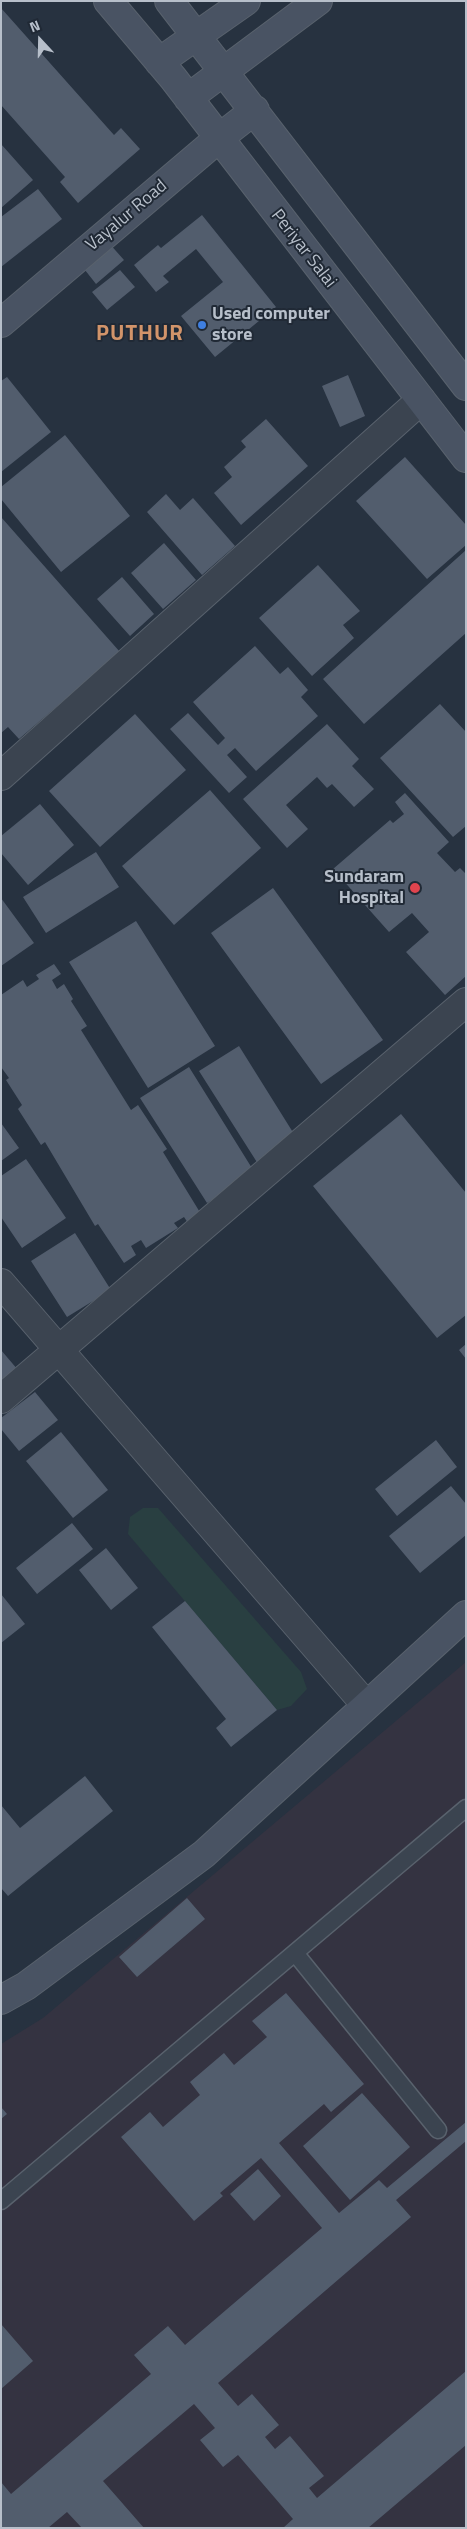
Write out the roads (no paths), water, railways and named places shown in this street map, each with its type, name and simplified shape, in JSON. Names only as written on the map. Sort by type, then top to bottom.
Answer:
[{"type":"main road","name":"Periyar Salai","points":[[108,1],[188,98],[466,458]]},
{"type":"main road","points":[[170,1],[466,386]]},
{"type":"main road","points":[[159,62],[246,1]]},
{"type":"main road","points":[[188,98],[318,1]]},
{"type":"main road","name":"Vayalur Road","points":[[1,323],[219,138],[255,110]]},
{"type":"main road","points":[[1,2000],[26,1986],[204,1854],[466,1615]]},
{"type":"street","points":[[1,776],[420,400]]},
{"type":"street","points":[[1,1399],[466,1002]]},
{"type":"street","points":[[1,1283],[366,1705]]},
{"type":"lane","points":[[1,2201],[466,1808]]},
{"type":"lane","points":[[295,1953],[438,2130]]},
{"type":"place","name":"Used computer store","points":[[202,325]]},
{"type":"place","name":"Sundaram Hospital","points":[[415,888]]},
{"type":"district","name":"PUTHUR","points":[[140,335]]}]
